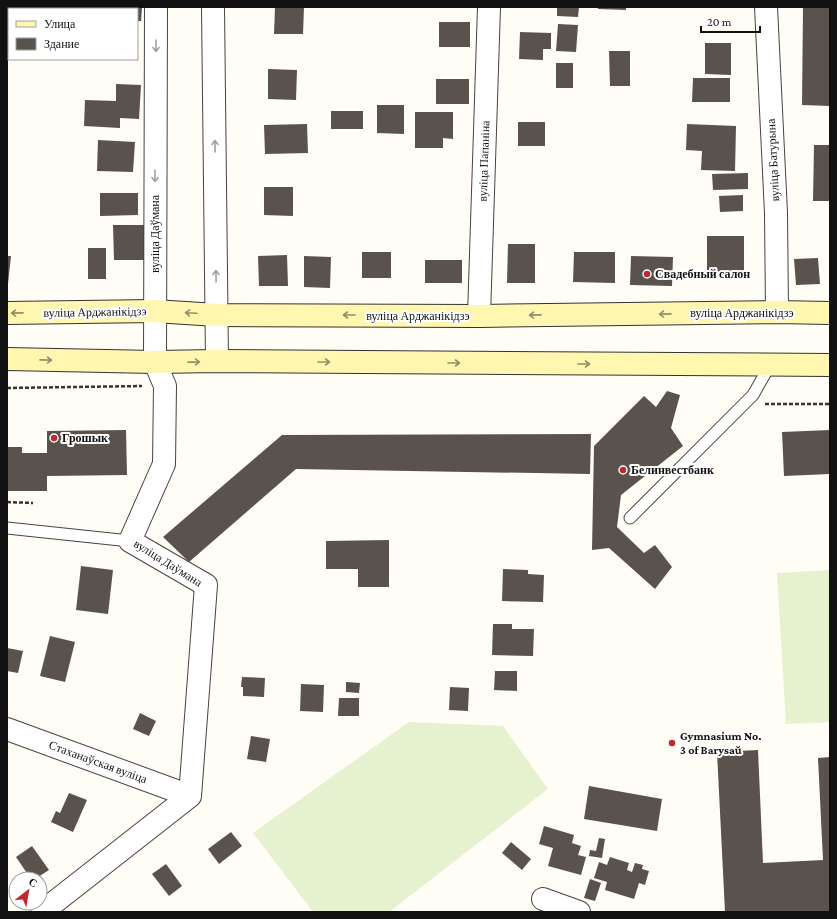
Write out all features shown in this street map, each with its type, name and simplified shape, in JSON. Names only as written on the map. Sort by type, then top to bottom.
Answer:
[{"type":"main road","name":"вуліца Арджанікідзэ","points":[[7,313],[154,311],[217,315],[479,316],[777,312],[830,313]]},
{"type":"main road","points":[[7,359],[155,362],[217,361],[830,366]]},
{"type":"street","name":"вуліца Даўмана","points":[[156,7],[154,311],[155,362],[165,386],[164,464],[130,541],[206,585],[190,796]]},
{"type":"street","points":[[213,7],[217,361]]},
{"type":"street","name":"вуліца Папаніна","points":[[479,316],[489,7]]},
{"type":"street","name":"вуліца Батурына","points":[[766,7],[776,213],[777,312]]},
{"type":"street","name":"Стаханаўская вуліца","points":[[7,729],[190,796]]},
{"type":"street","points":[[42,912],[190,796]]},
{"type":"street","points":[[543,899],[579,912]]},
{"type":"lane","points":[[630,518],[744,405],[753,395],[770,365]]},
{"type":"lane","points":[[7,528],[130,541]]},
{"type":"path","points":[[7,388],[165,386]]},
{"type":"path","points":[[744,405],[830,404]]},
{"type":"path","points":[[7,502],[33,503]]},
{"type":"green space","points":[[830,570],[830,722],[786,724],[777,573]]},
{"type":"green space","points":[[409,722],[503,726],[548,789],[389,912],[313,912],[253,833]]},
{"type":"building","points":[[142,7],[141,21],[138,21],[138,8],[99,8]]},
{"type":"building","points":[[275,7],[304,7],[303,34],[274,34]]},
{"type":"building","points":[[557,7],[579,7],[578,17],[557,16]]},
{"type":"building","points":[[598,7],[626,7],[626,10],[598,9]]},
{"type":"building","points":[[803,7],[830,7],[830,106],[802,105]]},
{"type":"building","points":[[7,22],[8,22],[8,55]]},
{"type":"building","points":[[439,22],[470,22],[470,47],[439,47]]},
{"type":"building","points":[[558,24],[578,25],[576,52],[556,51]]},
{"type":"building","points":[[520,32],[551,33],[551,49],[543,49],[543,60],[519,59]]},
{"type":"building","points":[[705,43],[731,43],[731,75],[705,74]]},
{"type":"building","points":[[609,51],[630,51],[630,86],[610,86]]},
{"type":"building","points":[[556,63],[573,63],[573,88],[556,88]]},
{"type":"building","points":[[268,69],[297,70],[296,100],[268,99]]},
{"type":"building","points":[[693,78],[730,78],[730,102],[692,102]]},
{"type":"building","points":[[436,79],[469,79],[469,104],[436,104]]},
{"type":"building","points":[[116,84],[141,85],[139,119],[120,118],[120,128],[84,126],[85,100],[116,101]]},
{"type":"building","points":[[377,105],[404,105],[404,134],[377,133]]},
{"type":"building","points":[[331,111],[363,111],[363,129],[331,129]]},
{"type":"building","points":[[415,112],[453,112],[453,139],[443,138],[443,148],[415,148]]},
{"type":"building","points":[[518,122],[545,122],[545,146],[518,146]]},
{"type":"building","points":[[307,124],[308,153],[265,154],[264,125]]},
{"type":"building","points":[[687,124],[736,126],[735,171],[701,170],[702,151],[686,150]]},
{"type":"building","points":[[98,140],[135,142],[133,172],[97,171]]},
{"type":"building","points":[[814,145],[830,145],[830,201],[813,201]]},
{"type":"building","points":[[748,173],[748,189],[713,190],[712,174]]},
{"type":"building","points":[[264,187],[293,187],[293,216],[264,215]]},
{"type":"building","points":[[100,193],[138,193],[138,215],[100,216]]},
{"type":"building","points":[[743,195],[743,211],[720,212],[719,196]]},
{"type":"building","points":[[113,225],[144,225],[145,260],[114,260]]},
{"type":"building","points":[[707,236],[744,236],[744,277],[707,277]]},
{"type":"building","points":[[508,244],[535,244],[535,283],[507,283]]},
{"type":"building","points":[[88,248],[106,248],[106,279],[88,279]]},
{"type":"building","points":[[362,252],[391,252],[391,278],[362,278]]},
{"type":"building","points":[[574,252],[615,252],[615,283],[573,282]]},
{"type":"building","points":[[287,255],[288,286],[259,286],[258,256]]},
{"type":"building","points":[[7,256],[11,256],[8,284],[7,283]]},
{"type":"building","points":[[304,256],[331,257],[330,288],[304,287]]},
{"type":"building","points":[[631,256],[673,257],[672,286],[630,285]]},
{"type":"building","points":[[818,258],[820,284],[796,285],[794,259]]},
{"type":"building","points":[[425,260],[462,260],[462,283],[425,283]]},
{"type":"building","name":"Белинвестбанк","points":[[667,391],[680,395],[671,428],[683,446],[621,495],[617,527],[644,553],[655,545],[672,567],[655,589],[609,548],[592,550],[594,446],[644,396],[656,407]]},
{"type":"building","points":[[126,430],[127,475],[47,476],[47,491],[7,491],[7,447],[22,447],[22,453],[47,453],[47,431]]},
{"type":"building","points":[[830,430],[830,474],[784,476],[782,432]]},
{"type":"building","points":[[591,434],[590,474],[296,469],[189,562],[163,537],[282,435]]},
{"type":"building","points":[[389,540],[389,587],[358,587],[358,569],[326,569],[326,541]]},
{"type":"building","points":[[81,566],[113,570],[108,614],[76,610]]},
{"type":"building","points":[[503,569],[528,570],[528,574],[544,575],[543,602],[502,601]]},
{"type":"building","points":[[493,624],[512,624],[512,629],[534,629],[533,656],[492,655]]},
{"type":"building","points":[[50,636],[75,642],[65,682],[40,676]]},
{"type":"building","points":[[7,648],[23,651],[18,673],[7,671]]},
{"type":"building","points":[[495,671],[517,671],[517,691],[494,690]]},
{"type":"building","points":[[242,677],[265,678],[264,697],[243,696],[243,687],[241,687]]},
{"type":"building","points":[[346,682],[360,683],[359,693],[346,692]]},
{"type":"building","points":[[301,684],[324,685],[323,712],[300,711]]},
{"type":"building","points":[[450,687],[469,688],[468,711],[449,710]]},
{"type":"building","points":[[339,698],[359,698],[359,716],[338,716]]},
{"type":"building","points":[[140,713],[156,721],[149,736],[133,729]]},
{"type":"building","points":[[251,736],[270,739],[266,762],[247,759]]},
{"type":"building","points":[[758,750],[763,863],[823,860],[818,758],[830,757],[830,911],[725,912],[717,752]]},
{"type":"building","points":[[589,786],[662,799],[657,831],[584,819]]},
{"type":"building","points":[[69,793],[87,800],[73,832],[51,822],[56,811],[60,813]]},
{"type":"building","points":[[544,826],[574,835],[572,843],[581,846],[578,855],[586,857],[581,875],[548,866],[553,848],[539,844]]},
{"type":"building","points":[[231,832],[242,846],[219,864],[208,849]]},
{"type":"building","points":[[599,838],[605,839],[602,858],[589,856],[590,850],[596,851]]},
{"type":"building","points":[[511,842],[531,859],[522,870],[502,853]]},
{"type":"building","points":[[32,846],[49,870],[26,871],[16,857]]},
{"type":"building","points":[[610,857],[629,863],[627,870],[632,872],[635,863],[643,865],[642,869],[649,871],[645,885],[639,883],[634,899],[605,890],[607,882],[594,878],[599,862],[607,865]]},
{"type":"building","points":[[166,864],[182,886],[169,896],[152,874]]},
{"type":"building","points":[[590,879],[601,883],[595,901],[584,898]]},
{"type":"place","name":"Свадебный салон","points":[[647,274]]},
{"type":"place","name":"Грошык","points":[[54,438]]},
{"type":"place","name":"Белинвестбанк","points":[[623,470]]},
{"type":"place","name":"Gymnasium No. 3 of Barysaŭ","points":[[672,743]]}]
